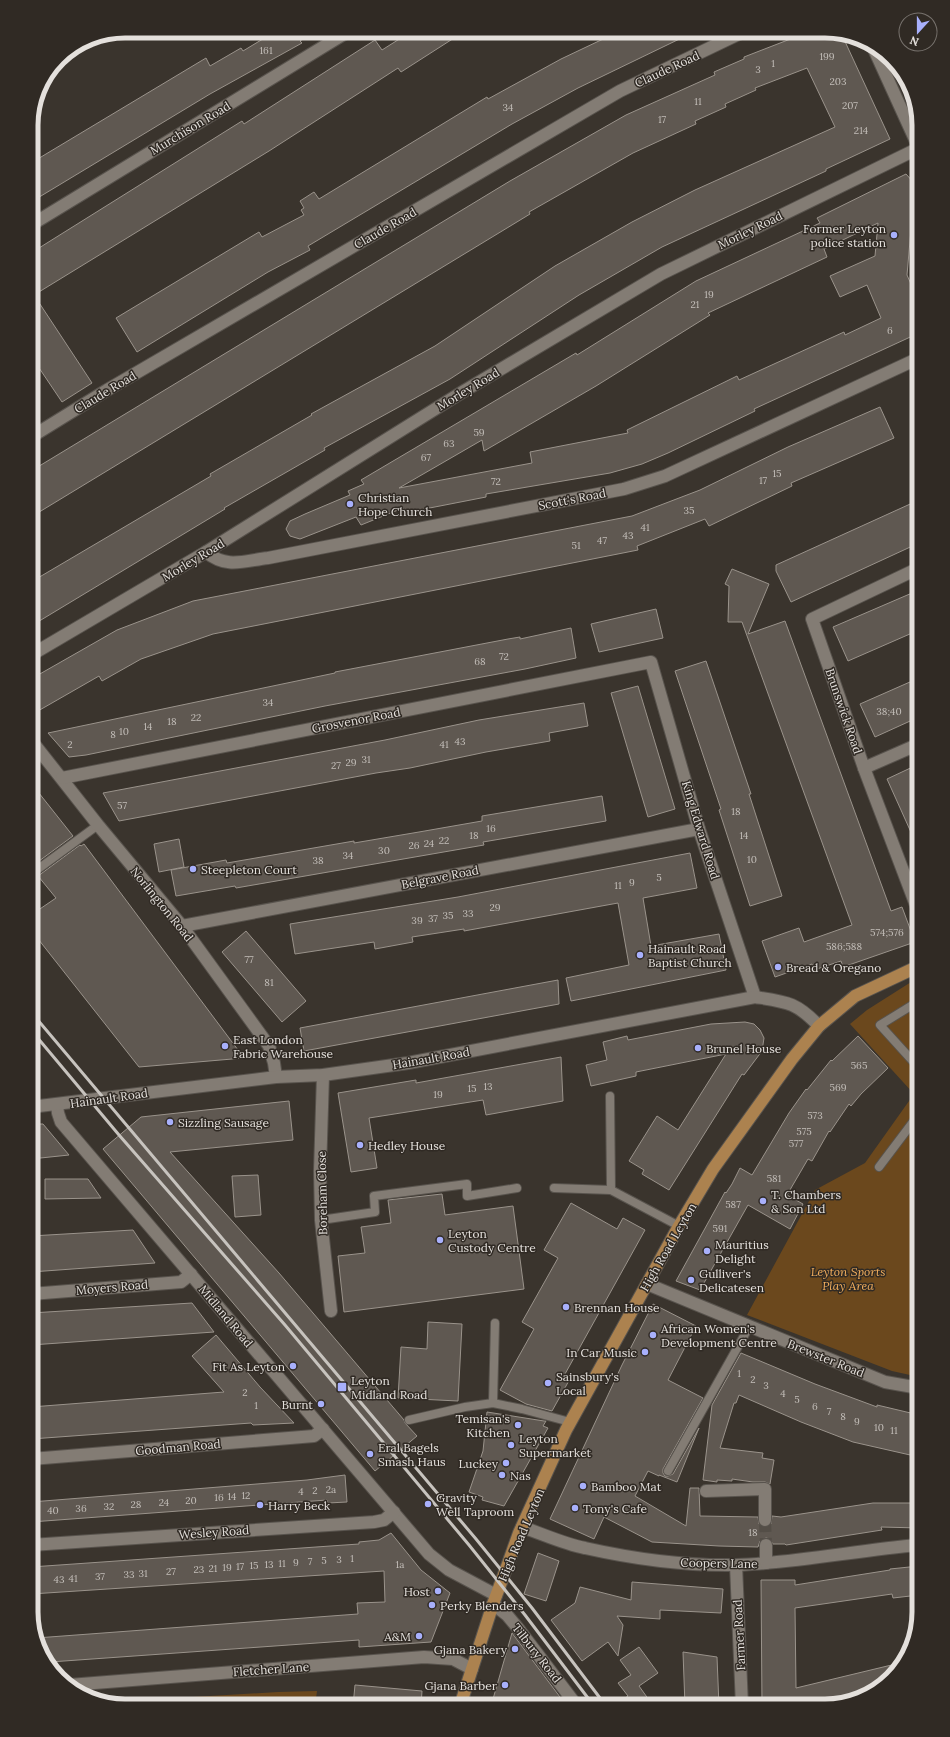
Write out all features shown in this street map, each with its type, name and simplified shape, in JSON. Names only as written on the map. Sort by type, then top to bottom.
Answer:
[{"type":"main road","name":"High Road Leyton","points":[[462,1699],[494,1600],[522,1527],[570,1422],[679,1226],[713,1170],[792,1059],[819,1026],[855,996],[912,969]]},
{"type":"street","name":"Murchison Road","points":[[38,221],[337,38]]},
{"type":"street","name":"Claude Road","points":[[38,433],[113,387],[620,91],[730,38]]},
{"type":"street","points":[[877,55],[912,133]]},
{"type":"street","name":"Morley Road","points":[[38,651],[206,552],[464,391],[661,274],[912,151]]},
{"type":"street","name":"Scott's Road","points":[[206,552],[215,560],[230,563],[268,558],[624,489],[665,476],[912,361]]},
{"type":"street","name":"Brunswick Road","points":[[912,571],[812,619],[864,768],[912,895]]},
{"type":"street","name":"Grosvenor Road","points":[[62,778],[651,662]]},
{"type":"street","name":"King Edward Road","points":[[651,662],[699,829],[755,997]]},
{"type":"street","points":[[864,768],[912,747]]},
{"type":"street","name":"Norlington Road","points":[[38,749],[98,825],[182,926],[269,1046],[276,1077]]},
{"type":"street","name":"Belgrave Road","points":[[182,926],[699,829]]},
{"type":"street","name":"Hainault Road","points":[[38,1106],[58,1105],[127,1094],[276,1077],[323,1075],[408,1063],[755,997],[783,1001],[794,1005],[805,1012],[819,1026]]},
{"type":"street","name":"Boreham Close","points":[[323,1075],[320,1170],[321,1220],[331,1311]]},
{"type":"street","name":"Midland Road","points":[[58,1105],[58,1113],[62,1122],[438,1562],[494,1600]]},
{"type":"street","name":"Moyers Road","points":[[38,1293],[181,1282],[191,1274]]},
{"type":"street","name":"Brewster Road","points":[[647,1284],[885,1382],[912,1387]]},
{"type":"street","name":"Goodman Road","points":[[38,1458],[314,1436],[323,1429]]},
{"type":"street","points":[[706,1491],[765,1489],[765,1520]]},
{"type":"street","name":"Wesley Road","points":[[38,1545],[374,1522],[384,1520],[394,1512]]},
{"type":"street","name":"Coopers Lane","points":[[522,1527],[584,1548],[664,1561],[736,1565],[766,1563],[912,1546]]},
{"type":"street","points":[[766,1545],[766,1563]]},
{"type":"street","name":"Farmer Road","points":[[736,1565],[742,1699]]},
{"type":"street","name":"Tilbury Road","points":[[494,1600],[514,1623],[572,1699]]},
{"type":"street","name":"Fletcher Lane","points":[[78,1684],[424,1657],[453,1659],[472,1669]]},
{"type":"lane","points":[[38,869],[98,825]]},
{"type":"lane","points":[[912,1005],[880,1025],[912,1060]]},
{"type":"lane","points":[[610,1096],[611,1190]]},
{"type":"lane","points":[[879,1167],[912,1123]]},
{"type":"lane","points":[[321,1220],[375,1212],[374,1196],[467,1184],[467,1196],[517,1188]]},
{"type":"lane","points":[[554,1188],[611,1190],[679,1226]]},
{"type":"lane","points":[[493,1403],[495,1323]]},
{"type":"lane","points":[[668,1471],[749,1327]]},
{"type":"lane","points":[[409,1420],[465,1407],[493,1403],[570,1422]]},
{"type":"green space","name":"Leyton Sports Play Area","points":[[912,981],[912,1092],[850,1024],[867,1010]]},
{"type":"green space","name":"Leyton Sports Play Area","points":[[912,1097],[912,1375],[892,1371],[747,1315],[815,1190],[865,1163]]},
{"type":"green space","points":[[317,1691],[316,1699],[159,1699]]},
{"type":"building","points":[[264,38],[304,38],[300,41],[302,43],[210,94],[38,198],[38,159],[206,58],[210,66],[241,48],[243,51]]},
{"type":"building","points":[[401,38],[454,38],[401,72],[398,68],[269,151],[38,293],[38,249],[242,121],[244,124],[375,40],[382,50]]},
{"type":"building","points":[[605,38],[682,38],[578,88],[512,124],[308,246],[310,250],[268,272],[137,352],[116,318],[259,232],[262,237],[304,215],[301,210],[304,208],[300,201],[314,192],[319,199],[487,97],[488,99],[561,59]]},
{"type":"building","points":[[793,38],[830,38],[845,41],[890,139],[826,169],[826,171],[662,247],[579,295],[450,379],[324,448],[325,450],[224,508],[225,509],[38,622],[38,578],[211,476],[210,474],[312,415],[311,414],[435,346],[555,266],[632,222],[695,190],[835,127],[807,68],[755,88],[756,90],[725,104],[726,107],[695,121],[696,124],[633,153],[529,212],[530,214],[38,513],[38,467],[510,181],[626,115],[715,75],[714,72],[744,59],[744,57]]},
{"type":"building","points":[[906,174],[912,181],[912,218],[907,275],[912,286],[912,336],[754,409],[755,411],[642,464],[610,473],[486,494],[486,497],[404,513],[403,508],[361,525],[356,517],[300,539],[290,536],[286,529],[290,521],[350,495],[348,491],[364,484],[361,480],[576,353],[577,355],[696,281],[820,223],[817,218]],"holes":[[[878,223],[875,256],[830,276],[840,297],[867,285],[881,318],[845,335],[844,332],[739,380],[737,376],[627,430],[628,433],[530,452],[532,463],[399,488],[482,440],[484,451],[596,386],[710,315],[708,313],[827,257],[824,249]]]},
{"type":"building","points":[[38,301],[92,383],[62,402],[38,366]]},
{"type":"building","points":[[880,407],[894,438],[791,483],[792,486],[709,526],[705,519],[637,546],[638,550],[213,634],[141,659],[102,681],[99,676],[38,711],[38,675],[117,630],[193,601],[632,516],[700,490],[788,447]]},
{"type":"building","points":[[912,503],[912,546],[791,602],[776,571],[776,565]]},
{"type":"building","points":[[732,569],[769,584],[748,634],[785,621],[891,911],[902,907],[912,934],[912,943],[843,967],[841,961],[814,970],[812,964],[775,977],[762,941],[799,928],[804,942],[852,925],[742,622],[728,622],[729,586],[725,584]]},
{"type":"building","points":[[912,593],[912,633],[848,661],[833,627]]},
{"type":"building","points":[[656,609],[663,638],[599,652],[591,624]]},
{"type":"building","points":[[571,628],[576,658],[525,669],[325,706],[86,755],[69,757],[48,733],[335,672],[508,639],[520,637],[520,639]]},
{"type":"building","points":[[706,661],[751,794],[749,794],[782,896],[750,906],[719,810],[721,809],[675,671]]},
{"type":"building","points":[[912,681],[912,720],[875,737],[860,704]]},
{"type":"building","points":[[638,686],[675,809],[648,817],[611,693]]},
{"type":"building","points":[[584,703],[588,726],[549,733],[550,741],[486,752],[410,768],[119,821],[103,793],[385,740],[479,720]]},
{"type":"building","points":[[912,767],[912,834],[887,779]]},
{"type":"building","points":[[38,792],[73,836],[38,862]]},
{"type":"building","points":[[602,796],[606,821],[483,842],[484,845],[236,888],[235,886],[176,896],[171,870],[226,860],[227,863],[354,841],[354,843],[419,832],[482,821],[482,816]]},
{"type":"building","points":[[179,839],[184,867],[159,872],[154,844]]},
{"type":"building","points":[[84,844],[244,1058],[139,1067],[38,939],[38,910],[56,898],[38,876],[80,845],[81,846]]},
{"type":"building","points":[[690,853],[697,888],[643,898],[651,946],[719,934],[726,970],[571,1001],[566,978],[629,965],[618,903],[464,931],[464,929],[412,937],[413,942],[375,949],[374,942],[295,954],[290,924],[458,897]]},
{"type":"building","points":[[246,931],[306,1001],[282,1022],[222,952]]},
{"type":"building","points":[[558,980],[559,1004],[304,1051],[300,1028]]},
{"type":"building","points":[[745,1022],[754,1024],[760,1030],[764,1038],[762,1051],[744,1075],[742,1074],[669,1190],[642,1174],[644,1170],[629,1161],[657,1116],[678,1130],[726,1054],[636,1072],[636,1076],[591,1086],[586,1065],[607,1060],[603,1042],[627,1036],[628,1040],[711,1024]]},
{"type":"building","points":[[858,1036],[888,1068],[861,1094],[851,1106],[849,1104],[830,1132],[829,1131],[812,1161],[808,1159],[787,1195],[803,1204],[790,1229],[748,1205],[700,1290],[676,1281],[725,1192],[726,1193],[732,1184],[740,1168],[752,1175],[789,1113],[806,1089],[807,1090],[831,1060],[832,1061]]},
{"type":"building","points":[[561,1057],[563,1101],[486,1115],[483,1100],[369,1118],[377,1168],[351,1172],[338,1093],[416,1080],[416,1083]]},
{"type":"building","points":[[289,1101],[293,1140],[170,1152],[279,1273],[417,1436],[375,1471],[103,1149],[141,1117]]},
{"type":"building","points":[[38,1124],[43,1124],[69,1155],[38,1158]]},
{"type":"building","points":[[258,1175],[261,1215],[235,1217],[232,1176]]},
{"type":"building","points":[[45,1179],[88,1179],[101,1198],[45,1199]]},
{"type":"building","name":"Leyton Custody Centre","points":[[442,1194],[445,1215],[513,1206],[524,1289],[344,1312],[338,1256],[365,1253],[361,1227],[391,1223],[388,1200]]},
{"type":"building","name":"Brennan House","points":[[571,1203],[617,1229],[623,1218],[645,1230],[565,1374],[571,1377],[552,1411],[526,1404],[500,1390],[534,1329],[522,1322],[558,1258],[544,1250]]},
{"type":"building","points":[[133,1230],[155,1263],[38,1271],[38,1236]]},
{"type":"building","points":[[192,1303],[214,1332],[38,1345],[38,1313]]},
{"type":"building","points":[[653,1304],[696,1326],[668,1380],[703,1398],[663,1469],[665,1476],[673,1474],[699,1428],[677,1482],[648,1471],[635,1496],[686,1526],[690,1488],[699,1488],[700,1516],[758,1517],[759,1524],[765,1527],[771,1524],[772,1516],[781,1517],[873,1503],[912,1503],[912,1528],[881,1527],[882,1530],[786,1545],[773,1544],[770,1539],[766,1538],[760,1541],[758,1547],[652,1542],[604,1517],[594,1539],[550,1519],[622,1365]]},
{"type":"building","points":[[428,1322],[462,1324],[458,1401],[398,1398],[401,1347],[427,1349]]},
{"type":"building","points":[[216,1335],[260,1387],[294,1423],[253,1425],[251,1423],[38,1438],[38,1406],[224,1392],[192,1356]]},
{"type":"building","points":[[741,1353],[815,1384],[877,1407],[877,1405],[912,1413],[912,1455],[853,1442],[801,1422],[739,1395],[736,1403],[734,1403],[720,1448],[763,1453],[762,1458],[774,1460],[770,1484],[765,1482],[732,1479],[732,1481],[717,1480],[717,1482],[703,1480],[712,1405]]},
{"type":"building","points":[[487,1412],[546,1421],[543,1426],[548,1428],[504,1506],[482,1500],[483,1497],[469,1492],[483,1451]]},
{"type":"building","points":[[345,1475],[347,1502],[328,1503],[327,1500],[38,1521],[38,1501],[307,1480]]},
{"type":"building","points":[[391,1533],[421,1570],[450,1593],[431,1642],[359,1647],[359,1640],[54,1662],[43,1640],[42,1638],[358,1614],[357,1603],[385,1602],[384,1571],[38,1594],[38,1567],[359,1544],[359,1542],[379,1540]]},
{"type":"building","points":[[538,1553],[559,1561],[546,1601],[524,1594]]},
{"type":"building","points":[[912,1567],[912,1596],[893,1598],[892,1594],[795,1608],[796,1688],[893,1665],[890,1669],[878,1681],[868,1687],[842,1697],[830,1699],[762,1699],[761,1580],[795,1580],[795,1585]]},
{"type":"building","points":[[632,1582],[723,1589],[721,1613],[660,1610],[660,1619],[617,1616],[623,1625],[618,1656],[608,1642],[582,1661],[551,1620],[575,1603],[580,1587],[631,1600]]},
{"type":"building","points":[[512,1633],[560,1697],[560,1699],[493,1699]]},
{"type":"building","points":[[639,1647],[658,1673],[639,1686],[648,1699],[624,1699],[628,1696],[618,1683],[631,1675],[620,1660]]},
{"type":"building","points":[[683,1652],[717,1657],[719,1699],[685,1699]]},
{"type":"building","points":[[355,1685],[422,1691],[421,1699],[354,1699]]},
{"type":"tunnel","points":[[765,1520],[766,1545]]},
{"type":"railway","points":[[38,1020],[476,1539],[532,1608],[601,1699]]},
{"type":"railway","points":[[38,1038],[119,1135],[285,1325],[469,1545],[525,1615],[589,1699]]},
{"type":"place","name":"Former Leyton police station","points":[[894,235]]},
{"type":"place","name":"Christian Hope Church","points":[[350,504]]},
{"type":"place","name":"Steepleton Court","points":[[193,869]]},
{"type":"place","name":"Hainault Road Baptist Church","points":[[640,955]]},
{"type":"place","name":"Bread & Oregano","points":[[778,967]]},
{"type":"place","name":"East London Fabric Warehouse","points":[[225,1046]]},
{"type":"place","name":"Brunel House","points":[[698,1048]]},
{"type":"place","name":"Sizzling Sausage","points":[[170,1122]]},
{"type":"place","name":"Hedley House","points":[[360,1145]]},
{"type":"place","name":"T. Chambers & Son Ltd","points":[[763,1201]]},
{"type":"place","name":"Leyton Custody Centre","points":[[440,1240]]},
{"type":"place","name":"Mauritius Delight","points":[[707,1251]]},
{"type":"place","name":"Gulliver's Delicatesen","points":[[691,1280]]},
{"type":"place","name":"Brennan House","points":[[566,1307]]},
{"type":"place","name":"African Women's Development Centre","points":[[653,1335]]},
{"type":"place","name":"In Car Music","points":[[645,1352]]},
{"type":"place","name":"Fit As Leyton","points":[[293,1366]]},
{"type":"place","name":"Sainsbury's Local","points":[[548,1383]]},
{"type":"place","name":"Leyton Midland Road","points":[[342,1387]]},
{"type":"place","name":"Burnt","points":[[321,1404]]},
{"type":"place","name":"Temisan's Kitchen","points":[[518,1425]]},
{"type":"place","name":"Leyton Supermarket","points":[[511,1445]]},
{"type":"place","name":"Eral Bagels Smash Haus","points":[[370,1454]]},
{"type":"place","name":"Luckey","points":[[506,1463]]},
{"type":"place","name":"Nas","points":[[502,1475]]},
{"type":"place","name":"Bamboo Mat","points":[[583,1486]]},
{"type":"place","name":"Gravity Well Taproom","points":[[428,1504]]},
{"type":"place","name":"Harry Beck","points":[[260,1505]]},
{"type":"place","name":"Tony's Cafe","points":[[575,1508]]},
{"type":"place","name":"Host","points":[[438,1591]]},
{"type":"place","name":"Perky Blenders","points":[[432,1605]]},
{"type":"place","name":"A&M","points":[[419,1636]]},
{"type":"place","name":"Gjana Bakery","points":[[515,1649]]},
{"type":"place","name":"Gjana Barber","points":[[505,1685]]}]
